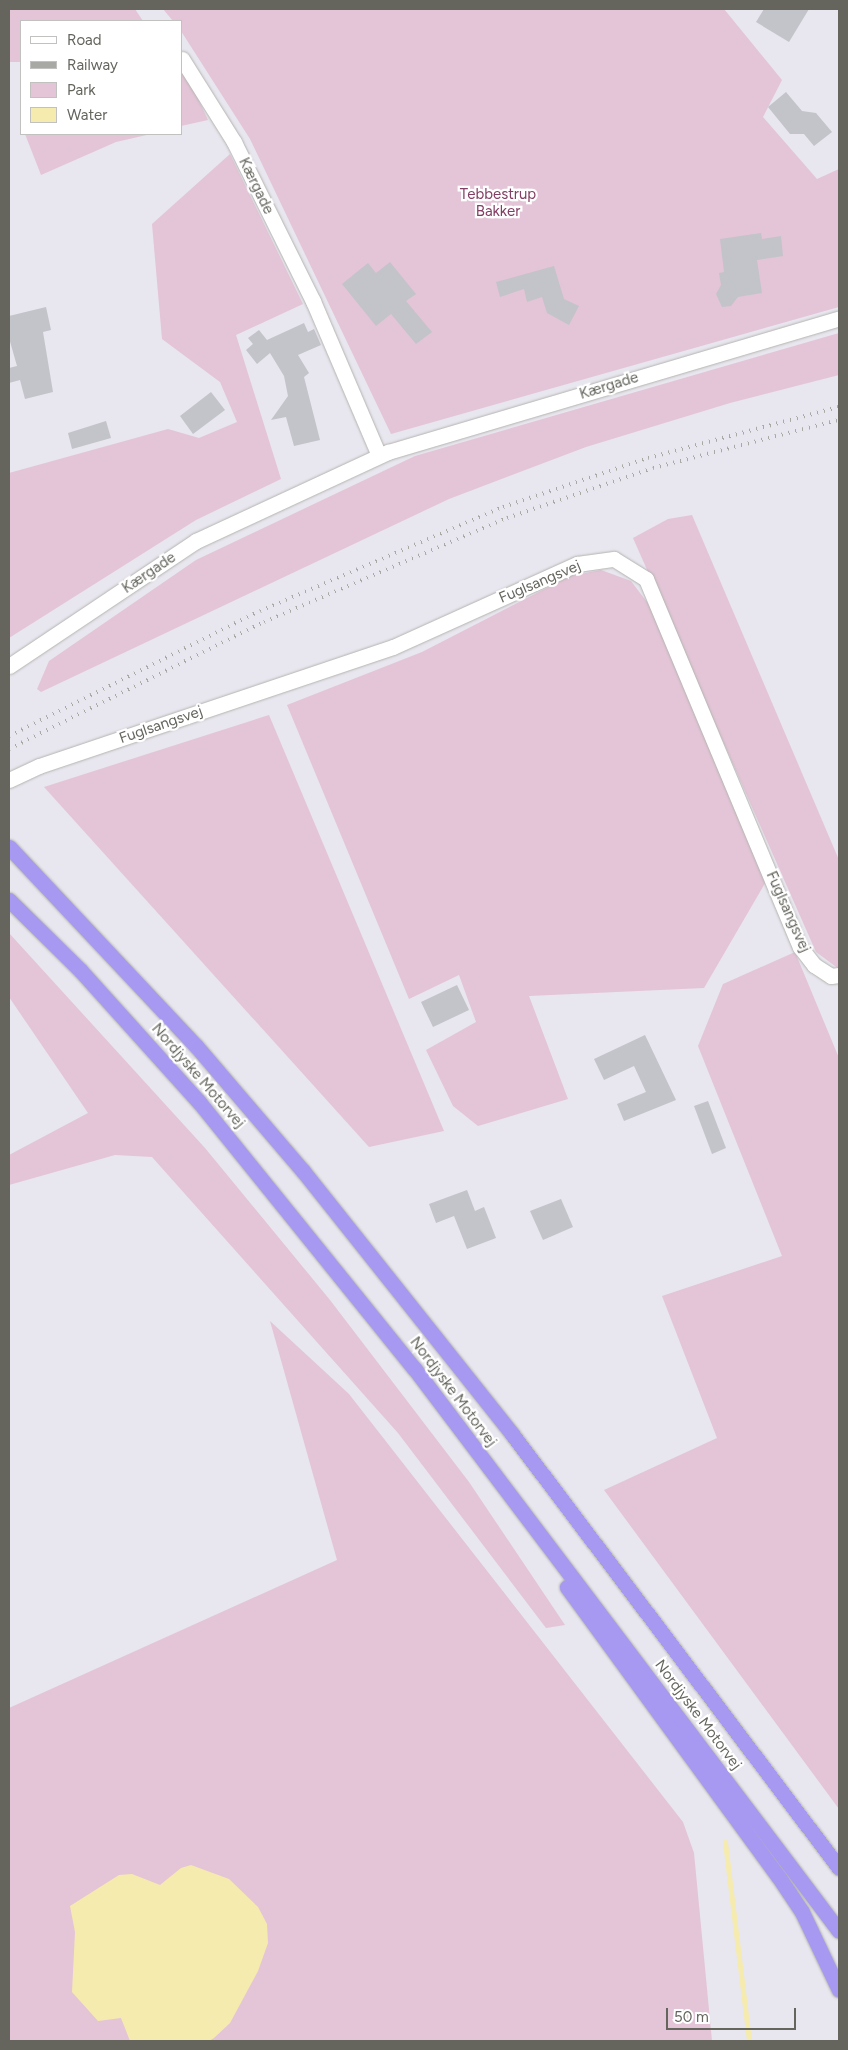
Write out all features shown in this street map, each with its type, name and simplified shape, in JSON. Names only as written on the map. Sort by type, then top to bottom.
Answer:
[{"type":"highway","name":"Nordjyske Motorvej","points":[[9,847],[197,1047],[303,1170],[512,1434],[839,1868]]},
{"type":"highway","name":"Nordjyske Motorvej","points":[[9,900],[80,971],[199,1102],[414,1368],[839,1931]]},
{"type":"highway","points":[[414,1368],[650,1706],[778,1876],[802,1912],[839,1990]]},
{"type":"street","name":"Kærgade","points":[[182,59],[234,142],[305,284],[379,456]]},
{"type":"street","name":"Kærgade","points":[[9,666],[196,541],[379,456],[839,318]]},
{"type":"street","name":"Fuglsangsvej","points":[[9,780],[39,766],[393,647],[577,564],[614,559],[646,579],[800,947],[814,965],[831,976],[839,976]]},
{"type":"green space","points":[[9,9],[135,9],[142,20],[20,20],[20,62],[9,62]]},
{"type":"green space","name":"Tebbestrup Bakker","points":[[163,9],[724,9],[782,80],[763,117],[817,179],[839,169],[839,307],[391,434],[250,139],[182,33],[182,20],[172,20]]},
{"type":"green space","points":[[186,73],[208,120],[182,126],[182,74]]},
{"type":"green space","points":[[25,135],[147,135],[116,142],[41,175]]},
{"type":"green space","points":[[230,154],[303,304],[236,335],[281,479],[196,520],[9,638],[9,473],[168,429],[199,438],[237,422],[220,382],[162,339],[152,224]]},
{"type":"green space","points":[[839,333],[839,375],[730,403],[586,447],[449,499],[41,692],[37,689],[49,661],[196,560],[415,456]]},
{"type":"green space","points":[[692,515],[839,860],[839,969],[816,952],[633,538],[668,519]]},
{"type":"green space","points":[[601,570],[631,581],[656,614],[768,878],[704,988],[529,996],[568,1099],[478,1126],[453,1106],[426,1050],[476,1022],[459,975],[409,999],[287,705],[422,652],[570,576]]},
{"type":"green space","points":[[269,715],[444,1131],[369,1147],[44,787]]},
{"type":"green space","points":[[9,933],[205,1148],[330,1300],[469,1482],[565,1625],[546,1628],[398,1433],[152,1157],[115,1155],[9,1185],[9,1155],[88,1113],[9,997]]},
{"type":"green space","points":[[795,952],[839,1058],[839,1809],[604,1490],[717,1438],[662,1296],[782,1256],[698,1046],[723,984]]},
{"type":"green space","points":[[270,1321],[349,1394],[683,1822],[694,1853],[712,2041],[9,2041],[9,1708],[337,1560]]},
{"type":"water","points":[[191,1865],[229,1879],[258,1907],[267,1924],[268,1943],[258,1971],[230,2023],[214,2038],[209,2041],[130,2041],[121,2018],[98,2021],[72,1992],[75,1932],[70,1906],[119,1875],[132,1874],[160,1885],[181,1868]]},
{"type":"building","points":[[764,9],[809,9],[789,42],[756,22]]},
{"type":"building","points":[[786,92],[802,111],[816,113],[832,132],[814,146],[804,134],[790,134],[768,107]]},
{"type":"building","points":[[761,233],[762,239],[781,236],[783,256],[757,260],[762,293],[738,297],[731,306],[722,307],[716,294],[721,285],[719,273],[724,272],[720,239]]},
{"type":"building","points":[[390,262],[416,294],[406,301],[432,332],[416,344],[391,314],[376,326],[342,284],[368,263],[376,273]]},
{"type":"building","points":[[554,266],[564,299],[579,306],[569,325],[547,313],[542,297],[527,302],[524,289],[500,297],[496,282]]},
{"type":"building","points":[[46,307],[51,330],[43,332],[53,392],[25,399],[20,380],[9,383],[9,368],[17,366],[9,338],[9,316]]},
{"type":"building","points":[[304,323],[308,332],[314,329],[321,345],[298,355],[309,373],[304,377],[320,440],[294,446],[286,417],[271,420],[288,396],[284,376],[270,353],[257,364],[246,350],[253,344],[248,338],[259,330],[267,340]]},
{"type":"building","points":[[211,392],[225,410],[193,434],[180,416]]},
{"type":"building","points":[[106,421],[111,438],[72,449],[68,433]]},
{"type":"building","points":[[457,985],[469,1010],[433,1027],[421,1002]]},
{"type":"building","points":[[645,1035],[676,1100],[624,1121],[617,1104],[646,1092],[634,1066],[604,1080],[594,1059]]},
{"type":"building","points":[[708,1101],[726,1148],[712,1154],[694,1106]]},
{"type":"building","points":[[467,1190],[475,1211],[484,1207],[496,1238],[467,1249],[454,1216],[436,1223],[429,1204]]},
{"type":"building","points":[[561,1199],[573,1227],[543,1240],[530,1211]]},
{"type":"waterway","points":[[725,1842],[749,2041]]},
{"type":"railway","points":[[9,736],[260,611],[503,507],[648,458],[839,407]]},
{"type":"railway","points":[[9,749],[264,622],[507,518],[653,468],[839,420]]}]
